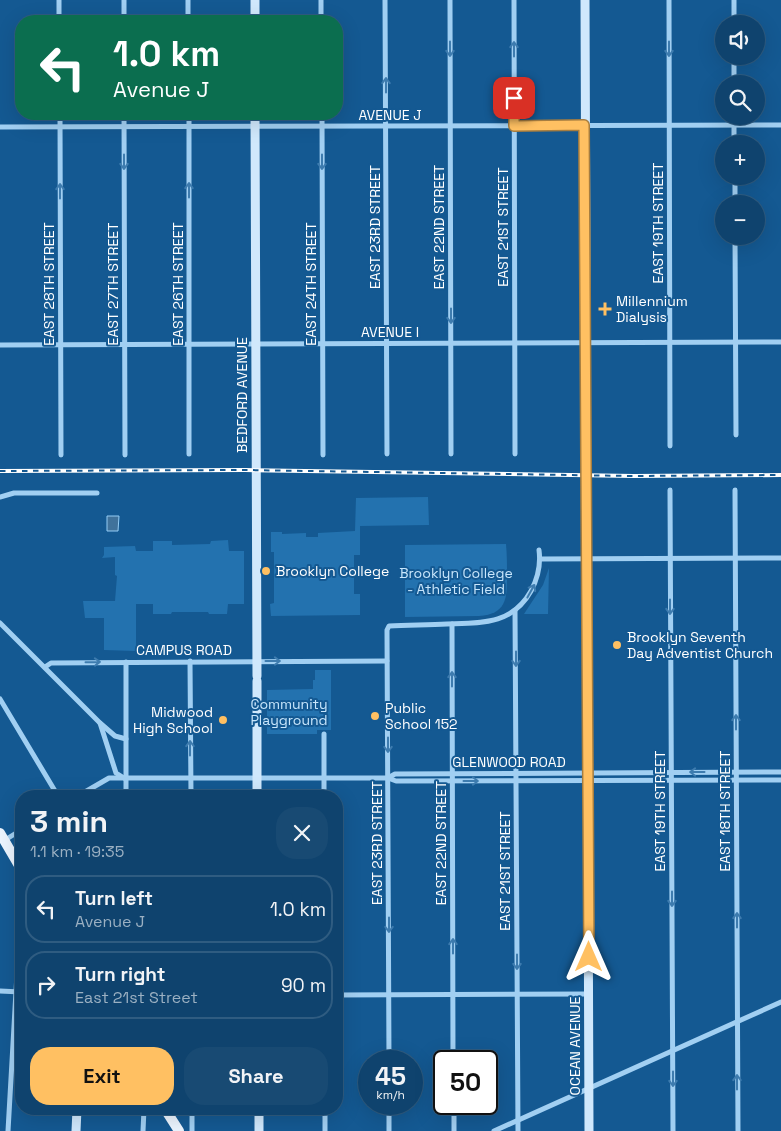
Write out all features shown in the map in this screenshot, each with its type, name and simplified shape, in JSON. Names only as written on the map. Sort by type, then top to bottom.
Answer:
[{"type":"main road","points":[[254,0],[255,15]]},
{"type":"main road","name":"OCEAN AVENUE","points":[[585,0],[584,125],[590,1131]]},
{"type":"main road","name":"BEDFORD AVENUE","points":[[255,120],[257,790]]},
{"type":"main road","points":[[2,837],[15,859]]},
{"type":"main road","points":[[76,1131],[77,1115]]},
{"type":"main road","points":[[169,1115],[179,1131]]},
{"type":"main road","points":[[258,1115],[259,1131]]},
{"type":"street","points":[[59,0],[60,15]]},
{"type":"street","points":[[124,0],[124,15]]},
{"type":"street","points":[[188,0],[188,15]]},
{"type":"street","points":[[321,0],[321,15]]},
{"type":"street","name":"EAST 23RD STREET","points":[[385,0],[387,454]]},
{"type":"street","name":"EAST 22ND STREET","points":[[450,0],[451,454]]},
{"type":"street","name":"EAST 21ST STREET","points":[[514,0],[515,454]]},
{"type":"street","name":"EAST 19TH STREET","points":[[668,0],[670,446]]},
{"type":"street","points":[[734,0],[734,15]]},
{"type":"street","name":"EAST 28TH STREET","points":[[60,120],[61,455]]},
{"type":"street","name":"EAST 27TH STREET","points":[[124,120],[126,455]]},
{"type":"street","name":"EAST 26TH STREET","points":[[189,120],[189,454]]},
{"type":"street","name":"EAST 24TH STREET","points":[[322,120],[322,455]]},
{"type":"street","name":"AVENUE J","points":[[0,128],[715,125]]},
{"type":"street","points":[[734,125],[734,135]]},
{"type":"street","name":"AVENUE J","points":[[765,125],[781,125]]},
{"type":"street","points":[[735,245],[736,435]]},
{"type":"street","name":"AVENUE I","points":[[0,345],[781,342]]},
{"type":"street","name":"EAST 19TH STREET","points":[[670,490],[673,1131]]},
{"type":"street","name":"EAST 18TH STREET","points":[[735,490],[738,1131]]},
{"type":"street","points":[[0,497],[24,492],[97,493]]},
{"type":"street","points":[[452,624],[487,622],[516,610],[533,587],[539,569],[539,550]]},
{"type":"street","points":[[540,559],[781,558]]},
{"type":"street","name":"EAST 21ST STREET","points":[[516,610],[518,1131]]},
{"type":"street","points":[[0,623],[100,723],[115,736],[126,739]]},
{"type":"street","name":"EAST 23RD STREET","points":[[389,1050],[387,630],[389,626],[452,624]]},
{"type":"street","name":"EAST 22ND STREET","points":[[452,624],[453,1050]]},
{"type":"street","points":[[190,661],[191,790]]},
{"type":"street","name":"CAMPUS ROAD","points":[[45,667],[51,663],[388,661]]},
{"type":"street","points":[[126,662],[126,790]]},
{"type":"street","points":[[0,699],[54,790]]},
{"type":"street","points":[[100,723],[116,773],[125,778]]},
{"type":"street","points":[[324,734],[324,790]]},
{"type":"street","name":"GLENWOOD ROAD","points":[[88,790],[109,778],[388,778],[396,781],[516,781],[671,772],[781,772]]},
{"type":"street","name":"GLENWOOD ROAD","points":[[388,778],[396,774],[516,773],[671,780],[781,780]]},
{"type":"street","points":[[2,837],[15,832]]},
{"type":"street","points":[[0,991],[15,992]]},
{"type":"street","points":[[343,995],[589,994]]},
{"type":"street","points":[[494,1131],[781,1002]]},
{"type":"street","points":[[8,1131],[15,1043]]},
{"type":"street","points":[[143,1131],[144,1115]]},
{"type":"street","points":[[192,1115],[192,1131]]},
{"type":"street","points":[[325,1115],[325,1131]]},
{"type":"street","points":[[389,1115],[389,1131]]},
{"type":"street","points":[[454,1115],[454,1131]]},
{"type":"green space","points":[[428,497],[429,525],[360,526],[360,555],[354,555],[354,594],[360,594],[360,615],[271,616],[270,604],[274,603],[274,552],[271,552],[271,532],[282,532],[282,534],[306,533],[306,537],[318,537],[318,533],[355,531],[356,498]]},
{"type":"green space","points":[[228,540],[229,551],[244,551],[244,604],[228,604],[227,614],[172,612],[171,614],[153,614],[153,604],[136,604],[136,651],[104,650],[104,618],[85,618],[83,601],[115,601],[117,576],[115,575],[115,557],[102,558],[104,547],[135,546],[136,551],[153,551],[153,541],[172,541],[172,545],[210,544],[211,541]]},
{"type":"green space","name":"Brooklyn College - Athletic Field","points":[[506,544],[506,592],[500,609],[488,615],[479,616],[405,617],[405,545]]},
{"type":"green space","points":[[549,568],[548,614],[524,614],[543,585]]},
{"type":"green space","name":"Community Playground","points":[[315,670],[331,670],[331,730],[317,730],[317,734],[267,734],[267,690],[313,689]]},
{"type":"shaded area","points":[[107,516],[119,516],[118,531],[107,531]]},
{"type":"railway","points":[[0,471],[245,470],[634,476],[781,475]]},
{"type":"place","name":"Millennium Dialysis","points":[[605,309]]},
{"type":"place","name":"Brooklyn College","points":[[266,571]]},
{"type":"place","name":"Brooklyn Seventh Day Adventist Church","points":[[617,645]]},
{"type":"place","name":"Public School 152","points":[[375,716]]},
{"type":"place","name":"Midwood High School","points":[[223,720]]},
{"type":"route","points":[[514,98],[514,126],[584,125],[588,514],[589,957]]}]
